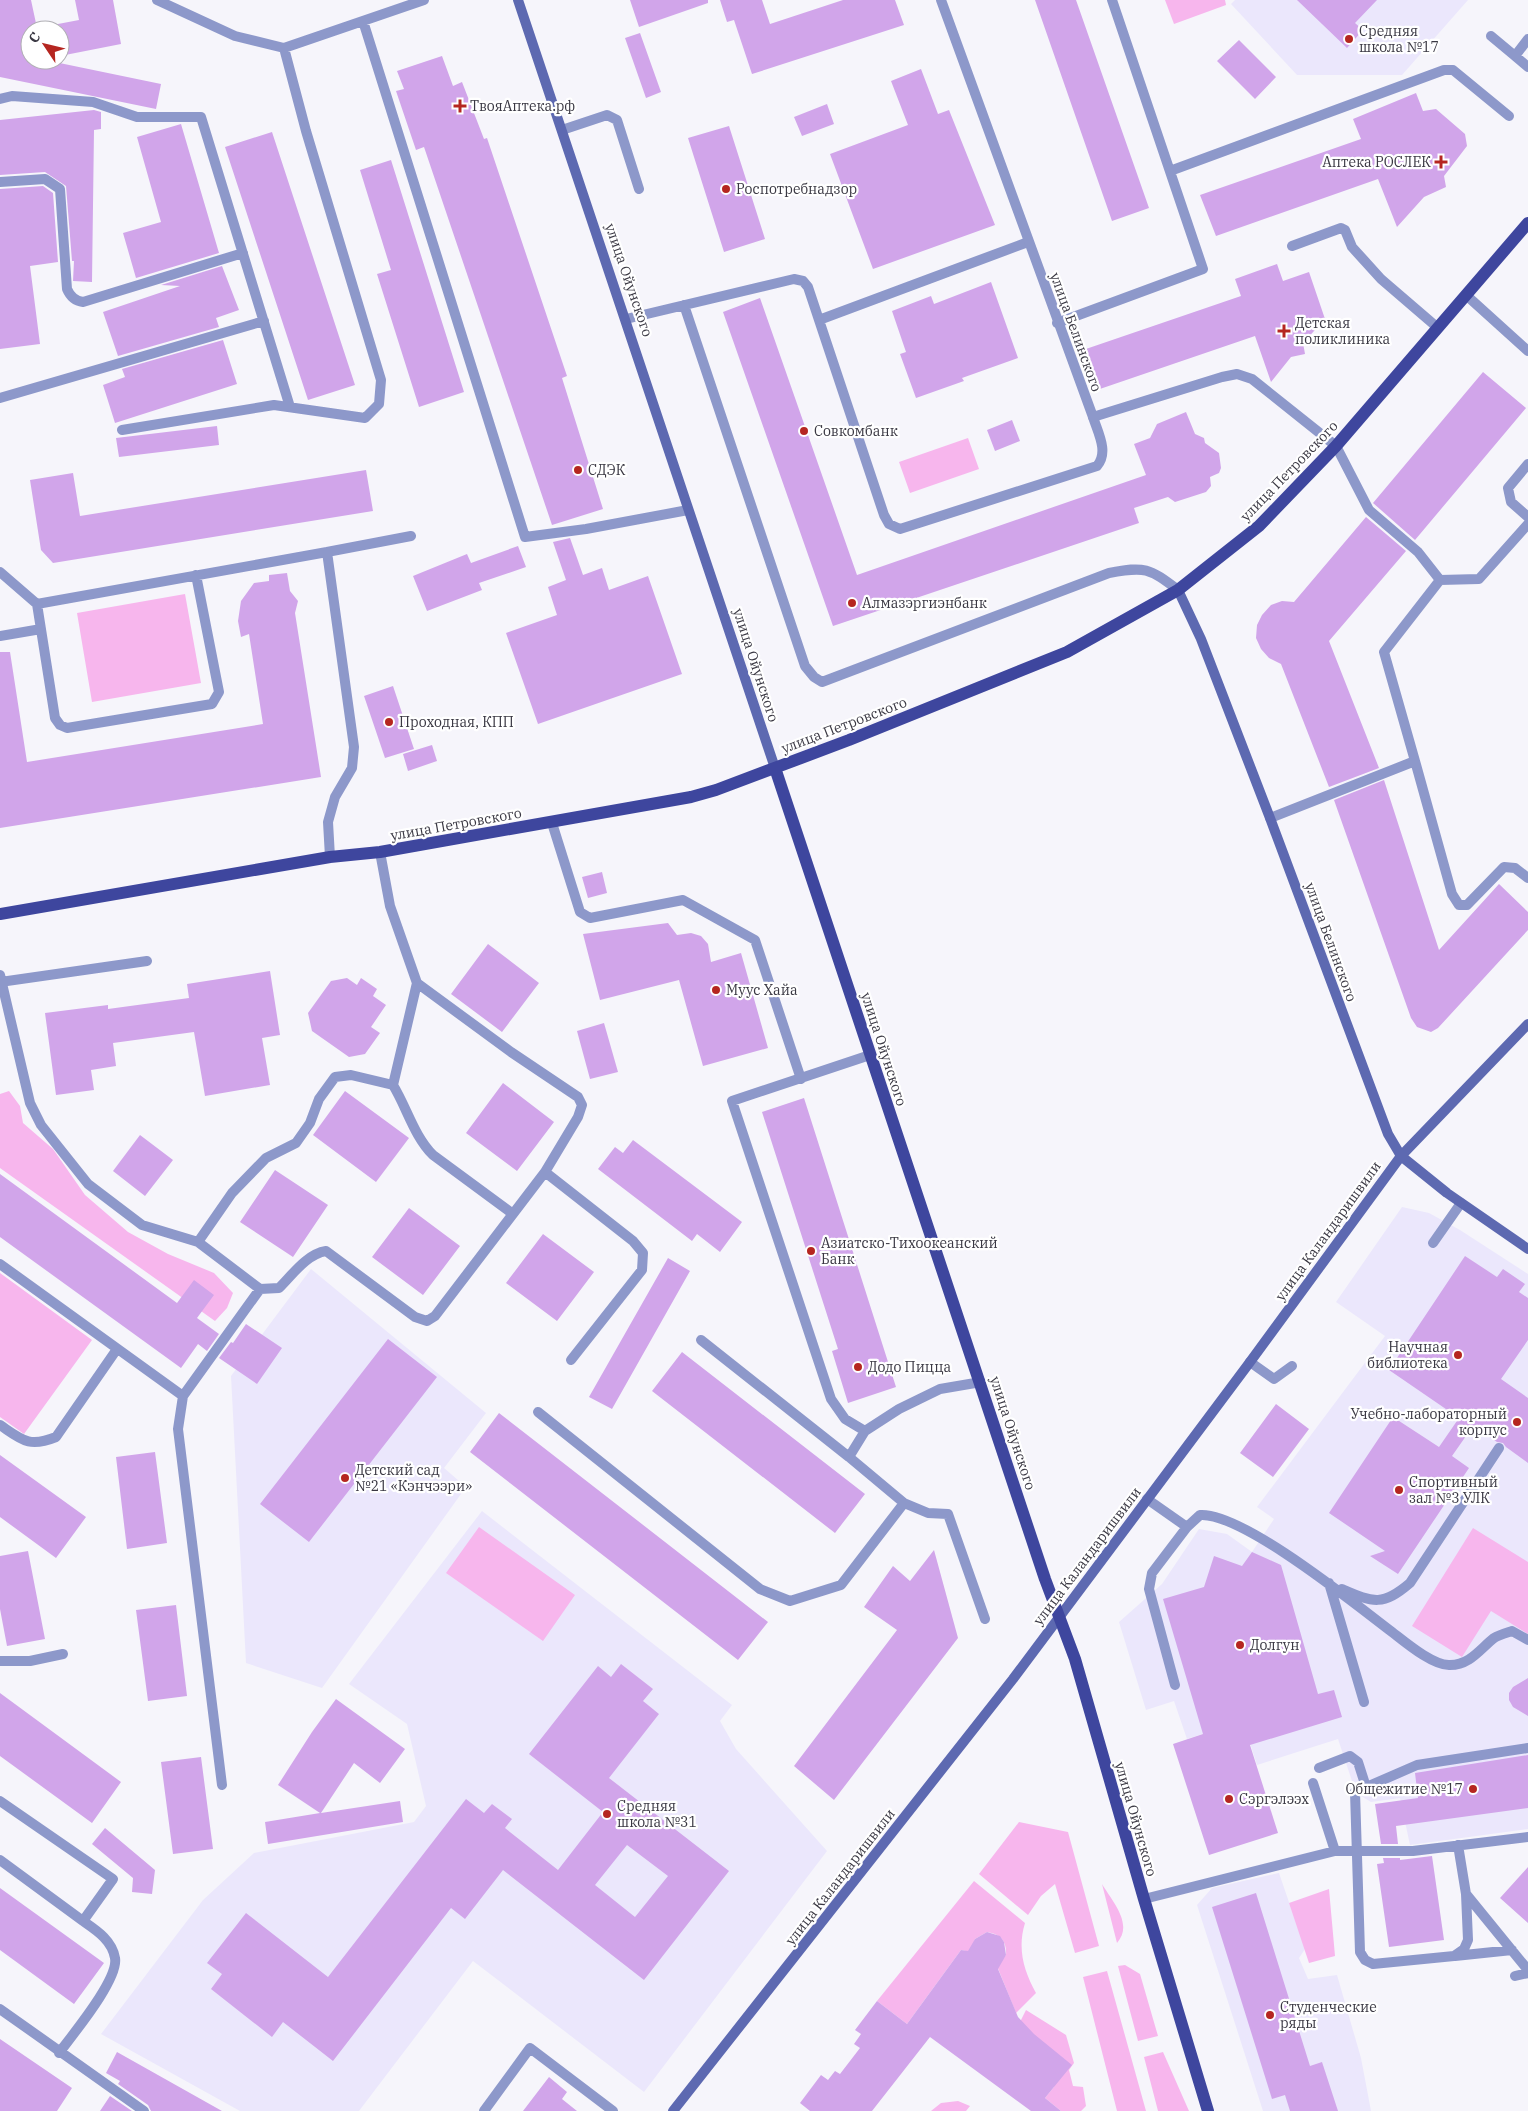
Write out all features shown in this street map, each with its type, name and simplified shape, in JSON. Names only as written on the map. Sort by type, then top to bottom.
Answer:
[{"type":"main road","name":"улица Петровского","points":[[0,914],[330,857],[380,852],[691,797],[716,790],[849,740],[1067,652],[1178,590],[1259,526],[1336,446],[1528,223]]},
{"type":"main road","name":"улица Ойунского","points":[[775,768],[981,1382],[1045,1579],[1075,1659],[1144,1899],[1208,2111]]},
{"type":"street","points":[[157,0],[234,36],[284,48],[424,0]]},
{"type":"street","name":"улица Ойунского","points":[[518,0],[775,768]]},
{"type":"street","name":"улица Белинского","points":[[819,320],[889,524],[900,529],[1097,466],[1103,459],[1103,448],[941,0]]},
{"type":"street","points":[[1057,323],[1204,269],[1112,0]]},
{"type":"street","points":[[363,21],[525,537],[586,529],[688,510]]},
{"type":"street","points":[[1491,36],[1528,67]]},
{"type":"street","points":[[1514,56],[1528,39]]},
{"type":"street","points":[[122,430],[274,404],[365,418],[379,404],[381,380],[306,130],[284,48]]},
{"type":"street","points":[[1170,171],[1444,70],[1453,70],[1509,116]]},
{"type":"street","points":[[0,99],[12,96],[93,102],[137,116],[201,117],[290,407]]},
{"type":"street","points":[[562,130],[607,115],[617,120],[639,189]]},
{"type":"street","points":[[0,182],[45,178],[60,189],[67,289],[71,296],[78,301],[83,302],[243,253]]},
{"type":"street","points":[[1292,246],[1341,228],[1345,230],[1352,247],[1382,279],[1438,328]]},
{"type":"street","points":[[626,319],[794,279],[803,281],[808,287],[819,320],[1028,242]]},
{"type":"street","points":[[1466,295],[1528,351]]},
{"type":"street","points":[[684,305],[804,666],[818,680],[822,682],[1109,573],[1138,568],[1157,574],[1178,590]]},
{"type":"street","points":[[0,398],[264,321]]},
{"type":"street","points":[[1092,417],[1222,377],[1238,374],[1252,379],[1336,446],[1369,510],[1418,552],[1440,580]]},
{"type":"street","points":[[1528,464],[1508,488],[1511,502],[1528,517]]},
{"type":"street","points":[[1440,580],[1479,579],[1528,524]]},
{"type":"street","points":[[37,604],[412,536]]},
{"type":"street","points":[[327,552],[354,747],[352,768],[335,798],[328,822],[330,857]]},
{"type":"street","points":[[0,572],[37,604],[55,718],[60,725],[67,728],[212,704],[219,692],[196,575]]},
{"type":"street","points":[[1440,580],[1384,652],[1452,894],[1459,905],[1467,905],[1504,867],[1515,868],[1528,878]]},
{"type":"street","name":"улица Белинского","points":[[1178,590],[1201,639],[1388,1134],[1401,1156],[1461,1203],[1528,1249]]},
{"type":"street","points":[[0,636],[41,629]]},
{"type":"street","points":[[1270,818],[1415,761]]},
{"type":"street","points":[[552,822],[566,874],[580,912],[590,918],[683,900],[755,940],[801,1079]]},
{"type":"street","points":[[380,852],[390,906],[417,983],[393,1085],[423,1145],[433,1155],[513,1214]]},
{"type":"street","points":[[147,961],[1,980],[30,1103],[41,1125],[88,1184],[142,1225],[198,1242],[260,1289],[280,1288],[307,1260],[317,1252],[326,1251],[415,1317],[427,1320],[435,1316],[544,1172],[578,1117],[582,1105],[578,1097],[511,1052],[417,983]]},
{"type":"street","name":"улица Каландаришвили","points":[[674,2111],[1060,1617],[1401,1156],[1528,1024]]},
{"type":"street","points":[[865,1431],[845,1419],[831,1399],[732,1101],[870,1055]]},
{"type":"street","points":[[198,1242],[232,1193],[266,1158],[296,1144],[310,1123],[319,1099],[335,1077],[351,1075],[393,1085]]},
{"type":"street","points":[[544,1172],[633,1242],[643,1253],[642,1270],[571,1360]]},
{"type":"street","points":[[1433,1243],[1461,1203]]},
{"type":"street","points":[[0,1264],[183,1396]]},
{"type":"street","points":[[222,1785],[178,1429],[183,1396],[260,1289]]},
{"type":"street","points":[[701,1340],[904,1503],[928,1513],[948,1514],[985,1619]]},
{"type":"street","points":[[0,1425],[23,1441],[40,1443],[56,1438],[117,1349]]},
{"type":"street","points":[[1250,1362],[1274,1379],[1292,1366]]},
{"type":"street","points":[[849,1457],[865,1431],[899,1409],[940,1389],[981,1382]]},
{"type":"street","points":[[538,1412],[760,1589],[790,1601],[841,1585],[904,1503]]},
{"type":"street","points":[[1329,1583],[1375,1601],[1394,1597],[1410,1582],[1499,1448]]},
{"type":"street","points":[[1147,1499],[1187,1527]]},
{"type":"street","points":[[1175,1685],[1149,1589],[1152,1573],[1187,1527],[1200,1515],[1210,1514],[1229,1520],[1329,1583],[1426,1656],[1449,1666],[1465,1663],[1495,1637],[1512,1631],[1528,1640]]},
{"type":"street","points":[[1329,1583],[1364,1702]]},
{"type":"street","points":[[0,1661],[30,1662],[63,1654]]},
{"type":"street","points":[[1512,1950],[1373,1964],[1365,1960],[1360,1952],[1357,1850],[1353,1801],[1354,1792],[1417,1765],[1528,1748]]},
{"type":"street","points":[[1319,1768],[1350,1756],[1358,1762],[1366,1787]]},
{"type":"street","points":[[1313,1783],[1335,1851]]},
{"type":"street","points":[[0,1801],[113,1880],[83,1921]]},
{"type":"street","points":[[1144,1899],[1335,1851],[1413,1851],[1528,1837]]},
{"type":"street","points":[[1454,1956],[1464,1948],[1468,1940],[1466,1894],[1458,1845]]},
{"type":"street","points":[[0,1860],[103,1935],[115,1958],[112,1978],[59,2053]]},
{"type":"street","points":[[1466,1894],[1528,1972],[1515,1976]]},
{"type":"street","points":[[0,2010],[144,2111]]},
{"type":"street","points":[[484,2111],[530,2048],[613,2111]]},
{"type":"shaded area","points":[[1165,0],[1225,0],[1226,5],[1174,24]]},
{"type":"shaded area","name":"Средняя школа №17","points":[[1235,0],[1468,0],[1402,75],[1297,75],[1231,4]]},
{"type":"shaded area","points":[[968,438],[979,469],[910,493],[899,462]]},
{"type":"shaded area","points":[[185,594],[201,683],[92,702],[77,613]]},
{"type":"shaded area","points":[[9,1091],[20,1106],[23,1123],[53,1149],[85,1195],[128,1232],[168,1254],[214,1273],[233,1293],[227,1308],[215,1321],[0,1168],[0,1094]]},
{"type":"shaded area","points":[[1402,1207],[1429,1213],[1460,1230],[1528,1274],[1528,1829],[1410,1845],[1400,1798],[1371,1802],[1356,1793],[1338,1739],[1257,1765],[1243,1721],[1187,1739],[1174,1701],[1146,1710],[1119,1622],[1162,1584],[1199,1529],[1227,1534],[1252,1552],[1274,1519],[1257,1507],[1385,1336],[1336,1302]]},
{"type":"shaded area","name":"Детский сад №21 «Кэнчээри»","points":[[311,1269],[486,1413],[444,1468],[466,1487],[322,1688],[246,1663],[231,1376]]},
{"type":"shaded area","points":[[0,1273],[92,1340],[24,1434],[0,1417]]},
{"type":"shaded area","name":"Средняя школа №31","points":[[482,1511],[732,1705],[720,1721],[736,1749],[827,1851],[644,2092],[473,1961],[359,2111],[240,2111],[101,2034],[203,1900],[254,1853],[414,1822],[426,1806],[407,1724],[349,1684]]},
{"type":"shaded area","points":[[479,1527],[575,1595],[543,1641],[446,1573]]},
{"type":"shaded area","points":[[1473,1528],[1528,1562],[1528,1634],[1491,1611],[1462,1657],[1412,1626]]},
{"type":"shaded area","points":[[1019,1822],[1068,1832],[1099,1946],[1075,1953],[1055,1884],[1041,1896],[1028,1915],[979,1874]]},
{"type":"shaded area","points":[[1279,1873],[1305,1949],[1299,1958],[1308,1979],[1337,1975],[1361,2058],[1371,2111],[1263,2111],[1197,1905],[1212,1888]]},
{"type":"shaded area","points":[[974,1881],[1025,1923],[1022,1942],[1023,1960],[1036,1993],[1016,2013],[997,1966],[1006,1955],[1004,1943],[996,1935],[987,1932],[975,1939],[971,1952],[961,1950],[907,2024],[877,2001]]},
{"type":"shaded area","points":[[1102,1884],[1116,1905],[1122,1920],[1122,1936],[1117,1943]]},
{"type":"shaded area","points":[[1329,1889],[1335,1956],[1309,1963],[1289,1903]]},
{"type":"shaded area","points":[[1125,1965],[1140,1974],[1158,2036],[1138,2041],[1118,1966]]},
{"type":"shaded area","points":[[1107,1971],[1146,2111],[1117,2111],[1083,1977]]},
{"type":"shaded area","points":[[1026,2010],[1066,2035],[1074,2063],[1069,2070],[1073,2086],[1083,2087],[1086,2106],[1081,2111],[1061,2111],[1045,2098],[1054,2087],[1057,2067],[1016,2030]]},
{"type":"shaded area","points":[[1163,2052],[1189,2111],[1158,2111],[1144,2057]]},
{"type":"shaded area","points":[[958,2101],[970,2106],[966,2111],[931,2111],[941,2103]]},
{"type":"building","points":[[0,0],[31,0],[35,20],[20,20],[20,70],[70,70],[70,65],[161,84],[156,109],[0,77]]},
{"type":"building","points":[[75,0],[113,0],[121,44],[70,54],[70,22],[79,20]]},
{"type":"building","points":[[630,0],[708,0],[708,3],[639,27]]},
{"type":"building","points":[[720,0],[762,0],[770,24],[843,0],[895,0],[904,25],[752,74],[734,20],[727,22]]},
{"type":"building","points":[[1035,0],[1076,0],[1149,208],[1112,221]]},
{"type":"building","points":[[1297,0],[1377,0],[1355,23],[1363,30],[1347,48]]},
{"type":"building","points":[[640,33],[661,92],[646,98],[625,38]]},
{"type":"building","points":[[1239,40],[1276,77],[1255,99],[1217,61]]},
{"type":"building","points":[[442,56],[453,86],[462,82],[484,139],[487,138],[567,376],[562,378],[603,509],[552,525],[424,147],[416,150],[396,91],[404,89],[397,71]]},
{"type":"building","points":[[921,69],[938,114],[949,110],[995,225],[873,269],[830,154],[908,125],[891,81]]},
{"type":"building","points":[[1416,93],[1423,111],[1436,109],[1465,134],[1467,146],[1444,176],[1446,187],[1424,197],[1397,227],[1378,179],[1216,236],[1200,195],[1361,139],[1353,119]]},
{"type":"building","points":[[827,104],[834,124],[802,136],[794,117]]},
{"type":"building","points":[[94,110],[101,112],[101,129],[94,130],[92,282],[73,281],[74,261],[72,261],[66,186],[45,172],[0,175],[0,120]]},
{"type":"building","points":[[181,124],[219,253],[136,278],[123,233],[161,222],[137,137]]},
{"type":"building","name":"Роспотребнадзор","points":[[729,126],[765,239],[724,252],[688,138]]},
{"type":"building","points":[[272,132],[355,385],[308,400],[225,147]]},
{"type":"building","points":[[391,160],[464,392],[419,407],[377,274],[391,270],[360,170]]},
{"type":"building","points":[[43,186],[53,193],[58,262],[30,266],[40,344],[0,349],[0,189]]},
{"type":"building","points":[[1277,264],[1283,281],[1309,272],[1325,319],[1303,343],[1305,354],[1291,357],[1271,382],[1255,336],[1094,391],[1080,351],[1241,296],[1235,279]]},
{"type":"building","points":[[222,266],[239,310],[216,318],[219,327],[118,356],[103,312],[180,286],[161,285]]},
{"type":"building","points":[[991,282],[1018,358],[962,378],[964,381],[916,398],[900,354],[906,352],[892,311],[931,296],[934,304]]},
{"type":"building","points":[[760,298],[857,575],[1146,475],[1134,444],[1150,438],[1157,424],[1186,412],[1195,434],[1204,438],[1205,443],[1219,453],[1221,468],[1219,473],[1210,477],[1211,486],[1206,492],[1175,502],[1168,497],[1134,508],[1139,523],[833,626],[723,312]]},
{"type":"building","points":[[223,340],[237,384],[115,423],[103,385],[125,377],[122,369]]},
{"type":"building","points":[[1483,372],[1526,408],[1415,540],[1373,503]]},
{"type":"building","points":[[1012,420],[1020,441],[995,451],[987,430]]},
{"type":"building","points":[[217,426],[219,445],[119,457],[116,438]]},
{"type":"building","points":[[366,470],[373,511],[53,563],[41,550],[30,480],[73,473],[80,516]]},
{"type":"building","points":[[1366,517],[1406,551],[1329,641],[1379,768],[1329,787],[1281,664],[1269,658],[1261,649],[1256,638],[1257,625],[1262,615],[1271,605],[1282,601],[1294,602]]},
{"type":"building","points":[[570,538],[583,575],[602,568],[609,590],[648,576],[682,674],[538,724],[506,633],[557,615],[548,587],[566,580],[553,542]]},
{"type":"building","points":[[518,546],[526,567],[479,583],[482,590],[427,611],[413,576],[467,554],[471,563]]},
{"type":"building","points":[[287,573],[290,591],[298,601],[295,613],[321,777],[0,828],[0,652],[10,652],[27,762],[263,724],[249,634],[241,637],[238,621],[241,601],[254,583],[269,581],[269,575]]},
{"type":"building","name":"Проходная, КПП","points":[[393,686],[414,749],[385,758],[364,696]]},
{"type":"building","points":[[432,745],[437,761],[408,771],[403,754]]},
{"type":"building","points":[[1384,780],[1439,950],[1499,884],[1528,912],[1528,930],[1438,1028],[1431,1032],[1417,1027],[1411,1018],[1334,800]]},
{"type":"building","points":[[602,872],[607,893],[588,898],[582,877]]},
{"type":"building","name":"Муус Хайа","points":[[668,923],[677,935],[691,933],[701,936],[708,944],[711,962],[741,953],[768,1048],[703,1066],[679,980],[600,1000],[583,934]]},
{"type":"building","points":[[488,944],[539,983],[502,1032],[451,994]]},
{"type":"building","points":[[270,971],[280,1035],[262,1038],[270,1085],[205,1096],[194,1032],[113,1043],[116,1066],[91,1070],[94,1090],[56,1095],[45,1013],[108,1005],[108,1009],[189,998],[187,984]]},
{"type":"building","points":[[347,978],[357,985],[361,978],[377,989],[373,996],[386,1005],[371,1027],[380,1033],[365,1054],[349,1057],[312,1031],[308,1013],[331,981]]},
{"type":"building","points":[[604,1023],[618,1072],[590,1079],[577,1031]]},
{"type":"building","points":[[503,1083],[554,1122],[517,1171],[466,1133]]},
{"type":"building","points":[[345,1091],[409,1138],[376,1182],[313,1135]]},
{"type":"building","points":[[804,1098],[896,1387],[848,1403],[832,1351],[838,1349],[762,1112]]},
{"type":"building","points":[[140,1135],[173,1160],[145,1196],[113,1171]]},
{"type":"building","points":[[633,1140],[742,1222],[720,1252],[697,1234],[692,1241],[598,1169],[615,1147],[623,1153]]},
{"type":"building","points":[[275,1170],[328,1205],[293,1257],[240,1222]]},
{"type":"building","points":[[0,1174],[177,1303],[194,1280],[214,1295],[197,1318],[219,1334],[207,1351],[198,1344],[181,1368],[0,1237]]},
{"type":"building","points":[[409,1208],[460,1246],[423,1295],[372,1257]]},
{"type":"building","points":[[543,1234],[594,1272],[557,1321],[506,1283]]},
{"type":"building","points":[[1465,1256],[1497,1277],[1503,1269],[1525,1284],[1519,1292],[1528,1298],[1528,1340],[1501,1379],[1528,1398],[1528,1463],[1503,1443],[1497,1442],[1473,1426],[1452,1456],[1469,1468],[1398,1574],[1370,1556],[1385,1551],[1329,1513],[1393,1417],[1439,1447],[1459,1418],[1389,1370]]},
{"type":"building","points":[[668,1258],[690,1271],[612,1409],[589,1397]]},
{"type":"building","points":[[246,1324],[282,1348],[257,1384],[219,1358],[231,1342],[233,1343]]},
{"type":"building","points":[[388,1339],[437,1377],[309,1542],[260,1504]]},
{"type":"building","points":[[682,1352],[865,1494],[835,1533],[652,1391]]},
{"type":"building","points":[[1276,1404],[1309,1429],[1273,1477],[1240,1453]]},
{"type":"building","points":[[499,1413],[768,1622],[738,1660],[470,1452]]},
{"type":"building","points":[[155,1452],[167,1543],[127,1549],[116,1457]]},
{"type":"building","points":[[0,1455],[86,1517],[56,1558],[0,1517]]},
{"type":"building","points":[[934,1550],[958,1638],[834,1800],[794,1766],[897,1630],[864,1607],[893,1566],[910,1581]]},
{"type":"building","points":[[28,1551],[45,1639],[7,1646],[0,1609],[0,1556]]},
{"type":"building","name":"Долгун","points":[[1252,1552],[1281,1565],[1318,1694],[1334,1690],[1342,1717],[1250,1745],[1278,1833],[1209,1855],[1173,1744],[1203,1734],[1163,1599],[1204,1587],[1214,1556],[1242,1566]]},
{"type":"building","points":[[176,1605],[187,1696],[148,1701],[136,1610]]},
{"type":"building","points":[[621,1664],[653,1689],[643,1701],[659,1714],[609,1778],[729,1871],[644,1980],[503,1870],[465,1919],[451,1908],[333,2061],[283,2022],[272,2037],[211,1989],[222,1974],[207,1963],[246,1913],[328,1977],[466,1799],[484,1813],[492,1804],[512,1819],[505,1828],[558,1870],[603,1812],[529,1754],[598,1666],[611,1677]],"holes":[[[627,1845],[668,1876],[635,1917],[595,1885]]]},
{"type":"building","points":[[1528,1678],[1528,1716],[1513,1707],[1509,1700],[1509,1693],[1513,1687]]},
{"type":"building","points":[[0,1693],[121,1782],[92,1823],[0,1756]]},
{"type":"building","points":[[336,1699],[405,1749],[380,1783],[354,1763],[321,1813],[400,1801],[403,1822],[268,1844],[265,1822],[320,1813],[278,1785]]},
{"type":"building","name":"Общежитие №17","points":[[1528,1755],[1528,1808],[1396,1826],[1398,1844],[1381,1844],[1375,1804],[1418,1798],[1415,1773]]},
{"type":"building","points":[[201,1757],[213,1849],[173,1854],[161,1762]]},
{"type":"building","points":[[105,1828],[155,1870],[152,1894],[132,1892],[133,1878],[92,1844]]},
{"type":"building","points":[[1432,1856],[1444,1940],[1389,1947],[1377,1864],[1384,1863],[1383,1858],[1400,1858],[1400,1860]]},
{"type":"building","points":[[1528,1867],[1528,1923],[1500,1898]]},
{"type":"building","points":[[0,1888],[104,1963],[74,2004],[0,1950]]},
{"type":"building","name":"Студенческие ряды","points":[[1256,1893],[1310,2066],[1322,2062],[1338,2111],[1290,2111],[1285,2095],[1272,2099],[1212,1907]]},
{"type":"building","points":[[987,1932],[1000,1936],[1004,1942],[1006,1955],[998,1969],[1018,2017],[1034,2034],[1072,2065],[1045,2098],[1061,2111],[1031,2111],[930,2037],[872,2111],[810,2111],[800,2103],[821,2075],[828,2080],[835,2071],[840,2074],[860,2048],[854,2044],[861,2034],[855,2030],[877,2001],[907,2024],[961,1950],[968,1951],[975,1939]]},
{"type":"building","points":[[0,2039],[72,2088],[57,2111],[0,2111]]},
{"type":"building","points":[[117,2052],[222,2111],[151,2111],[148,2105],[118,2084],[120,2081],[106,2073]]},
{"type":"building","points":[[549,2077],[567,2092],[562,2099],[577,2111],[523,2111]]},
{"type":"building","points":[[110,2096],[132,2111],[100,2111]]},
{"type":"place","name":"Средняя школа №17","points":[[1349,39]]},
{"type":"place","name":"ТвояАптека.рф","points":[[460,106]]},
{"type":"place","name":"Аптека РОСЛЕК","points":[[1441,162]]},
{"type":"place","name":"Роспотребнадзор","points":[[726,189]]},
{"type":"place","name":"Детская поликлиника","points":[[1284,331]]},
{"type":"place","name":"Совкомбанк","points":[[804,431]]},
{"type":"place","name":"СДЭК","points":[[578,470]]},
{"type":"place","name":"Алмазэргиэнбанк","points":[[852,603]]},
{"type":"place","name":"Проходная, КПП","points":[[389,722]]},
{"type":"place","name":"Муус Хайа","points":[[716,990]]},
{"type":"place","name":"Азиатско-Тихоокеанский Банк","points":[[811,1251]]},
{"type":"place","name":"Научная библиотека","points":[[1458,1355]]},
{"type":"place","name":"Додо Пицца","points":[[858,1367]]},
{"type":"place","name":"Учебно-лабораторный корпус","points":[[1517,1422]]},
{"type":"place","name":"Детский сад №21 «Кэнчээри»","points":[[345,1478]]},
{"type":"place","name":"Спортивный зал №3 УЛК","points":[[1399,1490]]},
{"type":"place","name":"Долгун","points":[[1240,1645]]},
{"type":"place","name":"Общежитие №17","points":[[1473,1789]]},
{"type":"place","name":"Сэргэлээх","points":[[1229,1799]]},
{"type":"place","name":"Средняя школа №31","points":[[607,1814]]},
{"type":"place","name":"Студенческие ряды","points":[[1270,2015]]}]
